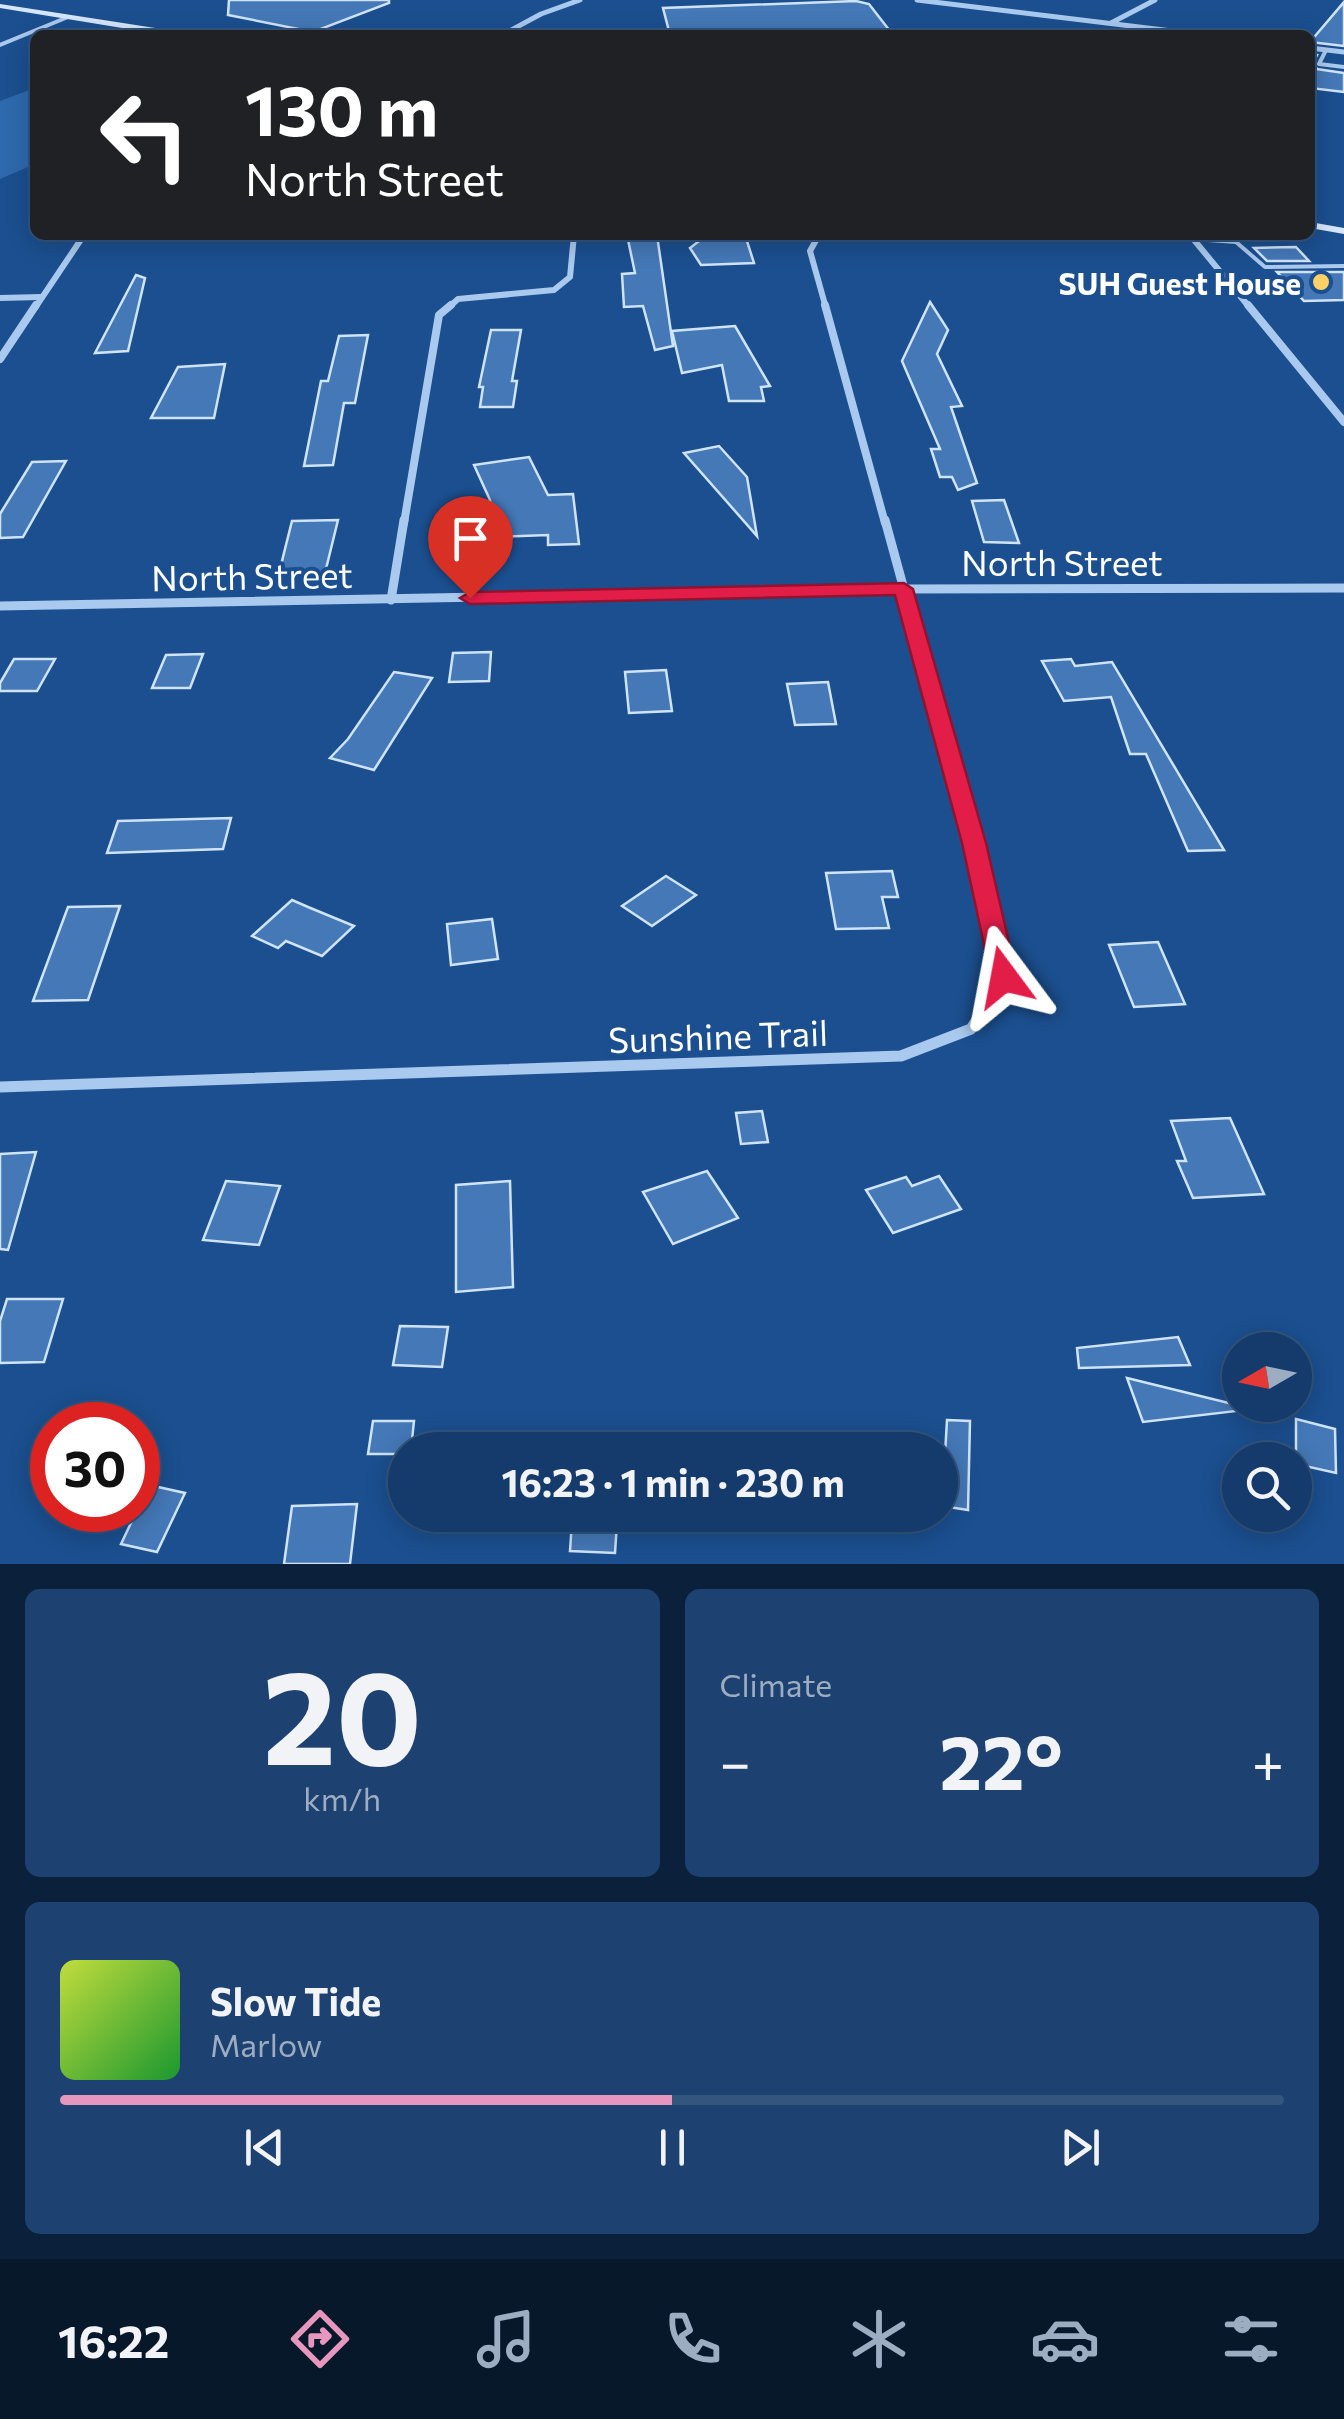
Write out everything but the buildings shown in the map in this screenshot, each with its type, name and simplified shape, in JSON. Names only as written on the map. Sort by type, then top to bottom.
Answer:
[{"type":"main road","points":[[0,6],[150,30]]},
{"type":"main road","points":[[1315,226],[1344,231]]},
{"type":"street","points":[[511,30],[580,0]]},
{"type":"street","points":[[917,0],[1165,30]]},
{"type":"street","points":[[1110,23],[1156,0]]},
{"type":"street","points":[[1315,49],[1344,52]]},
{"type":"street","points":[[0,358],[81,240]]},
{"type":"street","points":[[391,600],[439,315],[458,299],[554,290],[570,277],[574,240]]},
{"type":"street","name":"Sunshine Trail","points":[[0,1087],[901,1056],[971,1029],[1004,977],[974,843],[810,252],[816,240]]},
{"type":"street","points":[[1194,240],[1344,422]]},
{"type":"street","points":[[0,298],[41,297]]},
{"type":"street","name":"North Street","points":[[0,606],[904,589],[1344,588]]},
{"type":"lane","points":[[36,30],[68,17]]},
{"type":"lane","points":[[0,45],[30,33]]},
{"type":"lane","points":[[1326,50],[1319,64],[1344,67]]},
{"type":"lane","points":[[1218,240],[1236,242],[1265,267],[1344,266]]},
{"type":"shaded area","points":[[30,90],[30,166],[0,179],[0,101]]},
{"type":"place","name":"SUH Guest House","points":[[1321,282]]},
{"type":"route","points":[[470,598],[904,589],[974,843],[1004,977]]}]
